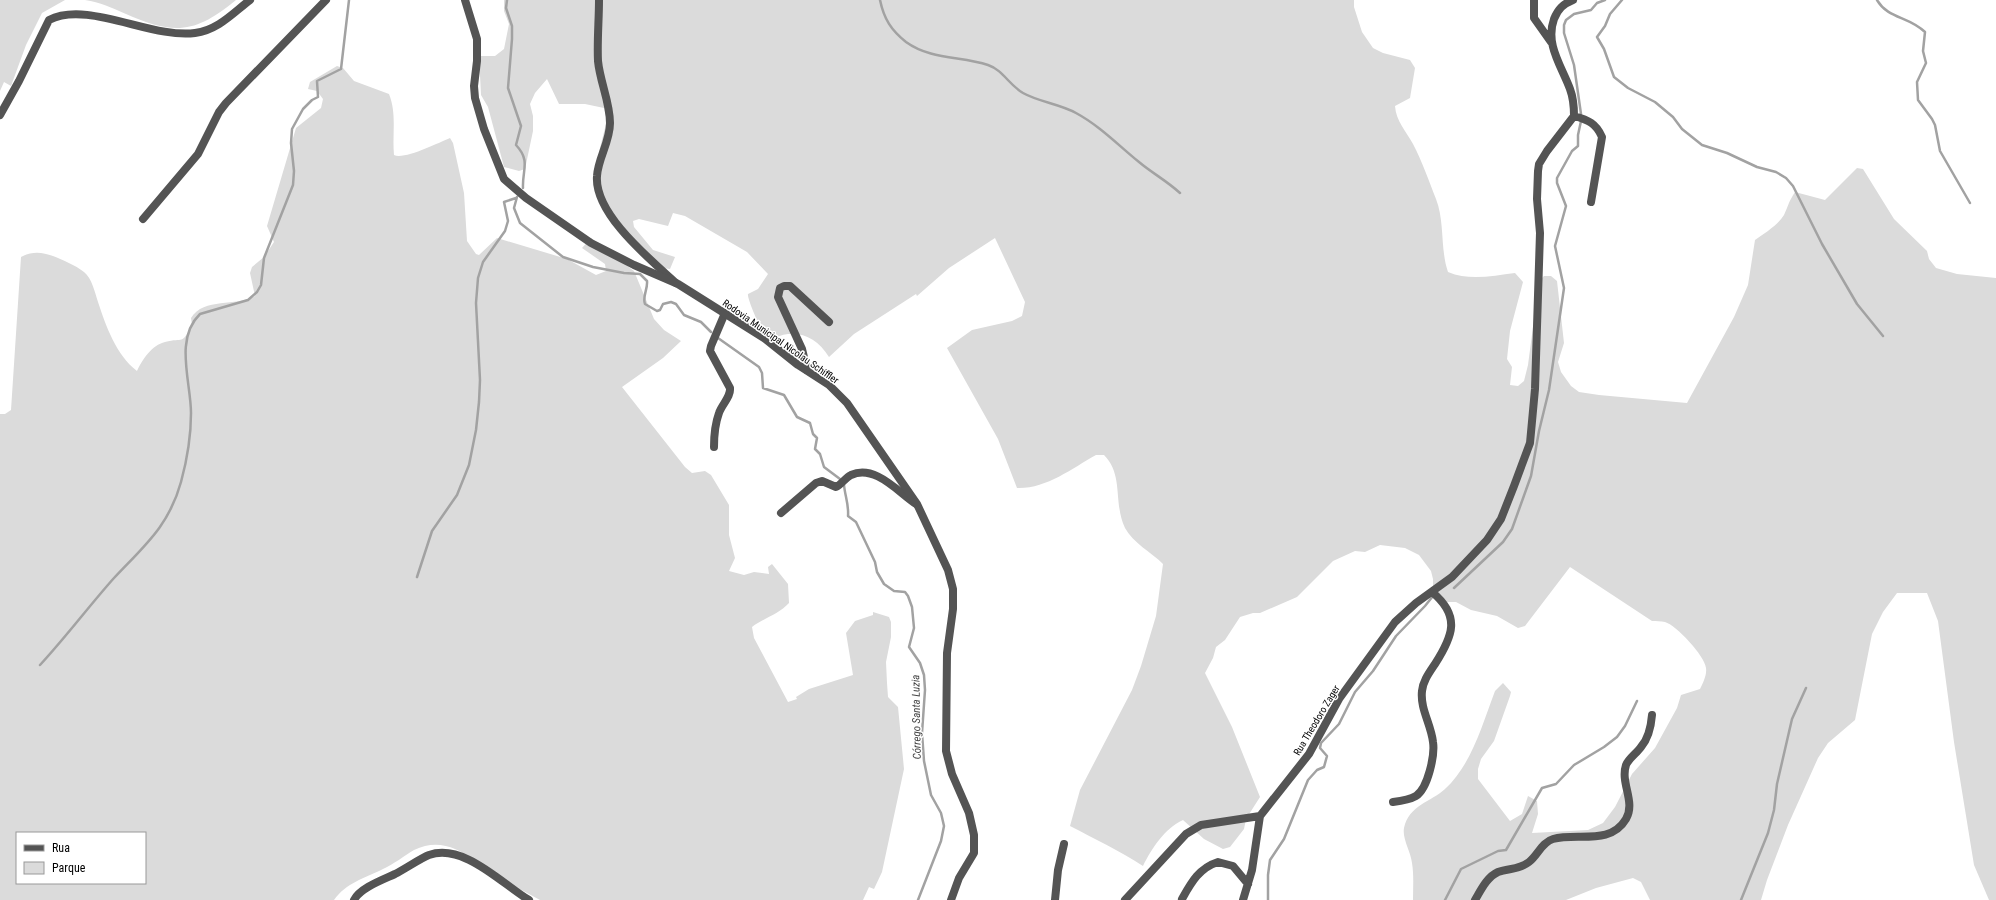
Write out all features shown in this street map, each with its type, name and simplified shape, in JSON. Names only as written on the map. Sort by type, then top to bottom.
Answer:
[{"type":"street","points":[[134,16],[173,32],[196,33],[219,24],[250,0]]},
{"type":"street","name":"Rodovia Municipal Nicolau Schiffler","points":[[466,0],[477,39],[477,61],[474,86],[475,98],[484,129],[504,179],[526,198],[591,242],[634,265],[678,284],[764,338],[829,385],[843,398],[917,504],[948,570],[953,588],[953,609],[947,653],[946,751],[952,774],[969,813],[974,835],[974,853],[959,878],[951,900]]},
{"type":"street","points":[[599,0],[598,61],[610,122],[609,136],[597,176],[599,189],[611,214],[635,246],[678,284]]},
{"type":"street","points":[[1534,0],[1534,18],[1551,42],[1570,90],[1574,116],[1591,122],[1599,130],[1602,137],[1591,202]]},
{"type":"street","points":[[1551,42],[1550,32],[1560,6],[1573,0]]},
{"type":"street","points":[[143,219],[198,154],[219,112],[226,103],[324,2]]},
{"type":"street","points":[[0,114],[19,81],[54,12],[69,6]]},
{"type":"street","name":"Rua Theodoro Zager","points":[[1243,900],[1248,884],[1260,816],[1309,754],[1347,687],[1395,622],[1416,603],[1452,577],[1487,540],[1501,519],[1530,443],[1535,389],[1539,262],[1539,164],[1546,151],[1574,116]]},
{"type":"street","points":[[807,370],[802,349],[778,297],[780,288],[790,286],[829,322]]},
{"type":"street","points":[[714,447],[714,435],[720,412],[730,392],[730,388],[710,351],[725,313]]},
{"type":"street","points":[[781,513],[816,483],[822,481],[836,487],[850,476],[857,473],[878,476],[917,504]]},
{"type":"street","points":[[1393,802],[1408,800],[1417,795],[1424,786],[1433,755],[1434,743],[1424,712],[1422,690],[1428,674],[1449,638],[1452,622],[1450,615],[1442,602],[1432,592]]},
{"type":"street","points":[[1475,900],[1491,877],[1498,872],[1522,867],[1531,861],[1549,841],[1559,838],[1580,838],[1604,835],[1613,832],[1621,826],[1627,818],[1629,809],[1624,780],[1626,766],[1646,738],[1652,716]]},
{"type":"street","points":[[1125,900],[1186,834],[1201,825],[1260,816]]},
{"type":"street","points":[[1055,900],[1058,870],[1064,844]]},
{"type":"street","points":[[354,900],[366,889],[408,868],[425,857],[445,853],[475,862],[529,900]]},
{"type":"street","points":[[1182,899],[1193,880],[1200,872],[1218,862],[1233,866],[1248,884]]},
{"type":"green space","points":[[0,0],[65,0],[42,13],[26,45],[11,86],[4,82],[0,91]]},
{"type":"green space","points":[[85,0],[236,0],[221,11],[196,25],[184,28],[171,28],[143,21],[96,2]]},
{"type":"green space","points":[[504,0],[1354,0],[1354,7],[1362,32],[1373,48],[1383,53],[1410,60],[1415,68],[1410,98],[1395,106],[1399,121],[1419,157],[1439,208],[1444,254],[1448,272],[1456,275],[1472,277],[1515,273],[1523,282],[1510,331],[1507,359],[1512,367],[1510,385],[1518,386],[1524,381],[1528,365],[1539,281],[1544,276],[1551,276],[1557,281],[1564,343],[1558,362],[1561,372],[1571,386],[1579,392],[1599,395],[1687,403],[1734,317],[1748,285],[1755,240],[1771,229],[1781,219],[1795,192],[1825,200],[1857,168],[1863,169],[1894,219],[1927,251],[1929,259],[1936,268],[1957,274],[1996,278],[1996,900],[1989,900],[1974,865],[1954,742],[1938,621],[1927,593],[1897,593],[1883,612],[1872,634],[1855,720],[1828,743],[1818,758],[1788,825],[1761,900],[1650,900],[1641,882],[1633,878],[1596,888],[1566,900],[1413,900],[1412,863],[1405,841],[1404,832],[1407,820],[1415,809],[1445,789],[1462,768],[1481,730],[1495,691],[1503,683],[1511,692],[1510,696],[1494,741],[1481,759],[1478,769],[1478,779],[1510,821],[1522,814],[1528,796],[1537,801],[1538,814],[1532,833],[1588,830],[1603,823],[1615,807],[1632,774],[1655,748],[1677,708],[1681,695],[1700,689],[1705,676],[1706,668],[1701,656],[1683,635],[1670,624],[1660,621],[1652,621],[1570,567],[1525,626],[1518,628],[1497,616],[1471,610],[1456,602],[1447,602],[1433,589],[1431,571],[1419,555],[1405,548],[1380,545],[1365,552],[1355,551],[1333,561],[1297,597],[1260,613],[1253,613],[1240,617],[1225,640],[1216,647],[1213,658],[1205,673],[1232,727],[1260,797],[1246,819],[1244,829],[1230,847],[1223,849],[1204,839],[1183,820],[1170,828],[1164,834],[1150,852],[1143,866],[1070,826],[1080,790],[1132,690],[1141,666],[1156,616],[1163,564],[1137,543],[1125,528],[1119,509],[1114,471],[1104,455],[1096,455],[1048,482],[1017,488],[998,439],[947,348],[972,330],[1012,321],[1022,316],[1025,302],[995,238],[949,268],[917,296],[916,294],[854,334],[829,357],[818,344],[805,336],[790,334],[774,338],[761,328],[748,296],[748,294],[758,289],[768,274],[747,252],[685,216],[673,213],[668,226],[639,219],[633,221],[634,227],[653,250],[675,257],[670,269],[656,267],[600,198],[599,152],[607,120],[604,108],[585,104],[559,104],[547,79],[535,93],[530,104],[533,116],[533,131],[525,169],[519,171],[504,167],[488,107],[481,95],[479,56],[495,56],[504,49],[509,24],[504,11]]},
{"type":"green space","points":[[337,66],[343,68],[354,81],[389,94],[394,117],[394,155],[399,156],[413,153],[450,138],[453,143],[464,193],[467,241],[476,254],[479,255],[497,238],[567,259],[596,275],[606,271],[605,264],[582,248],[591,238],[634,271],[654,319],[664,330],[681,341],[663,358],[622,387],[685,467],[692,473],[705,471],[711,475],[729,505],[729,535],[735,558],[729,571],[744,575],[754,572],[769,574],[768,567],[772,564],[788,584],[789,603],[781,610],[752,627],[754,638],[788,702],[797,699],[796,697],[809,689],[853,675],[846,633],[855,621],[873,615],[873,612],[889,617],[891,622],[891,637],[886,662],[888,697],[898,707],[904,769],[882,872],[874,889],[869,887],[863,900],[540,900],[516,887],[509,889],[477,862],[453,848],[441,845],[428,845],[414,850],[387,867],[350,885],[334,900],[0,900],[0,414],[5,414],[11,410],[21,257],[33,253],[49,255],[73,265],[87,275],[93,286],[113,340],[123,357],[137,371],[145,358],[156,346],[165,342],[182,340],[186,336],[192,325],[191,318],[197,311],[204,307],[239,301],[255,296],[250,273],[252,267],[264,257],[274,242],[267,226],[296,128],[321,108],[323,99],[317,91],[308,89],[310,82]]},
{"type":"waterway","points":[[40,665],[114,578],[145,545],[170,511],[181,482],[187,457],[191,413],[186,348],[192,324],[200,314],[248,300],[257,292],[261,285],[264,258],[293,185],[294,171],[291,143],[292,129],[303,109],[312,100],[318,97],[317,81],[341,69],[349,0]]},
{"type":"waterway","name":"Córrego Santa Luzia","points":[[507,0],[506,8],[512,26],[508,88],[521,126],[516,145],[521,151],[525,161],[523,188]]},
{"type":"waterway","points":[[880,0],[889,24],[906,42],[916,48],[936,55],[978,62],[993,67],[1023,93],[1036,99],[1070,110],[1085,118],[1180,193]]},
{"type":"waterway","points":[[1581,114],[1574,65],[1564,33],[1564,25],[1566,20],[1574,14],[1591,10],[1597,3],[1605,0]]},
{"type":"waterway","points":[[1622,0],[1610,14],[1605,26],[1597,37],[1604,49],[1614,77],[1628,88],[1655,102],[1673,117],[1682,129],[1702,145],[1727,153],[1757,167],[1776,172],[1786,178],[1793,186],[1822,244],[1857,304],[1883,336]]},
{"type":"waterway","points":[[1877,0],[1887,11],[1912,23],[1925,32],[1923,51],[1926,63],[1917,82],[1918,100],[1932,119],[1935,125],[1940,151],[1970,203]]},
{"type":"waterway","points":[[1454,588],[1503,542],[1512,529],[1531,476],[1539,431],[1549,390],[1564,288],[1555,246],[1566,206],[1557,183],[1557,178],[1572,151],[1578,146],[1578,135],[1581,121]]},
{"type":"waterway","name":"Córrego Santa Luzia","points":[[517,197],[514,208],[520,223],[563,257],[593,267],[624,273],[640,274],[647,281],[644,299],[645,304],[657,311],[660,310],[663,304],[671,302],[676,304],[684,315],[701,322],[711,332]]},
{"type":"waterway","points":[[417,577],[432,531],[457,495],[469,465],[476,430],[479,402],[480,380],[476,303],[478,278],[483,262],[505,231],[508,221],[504,202],[516,198]]},
{"type":"waterway","name":"Córrego Santa Luzia","points":[[718,338],[759,367],[762,373],[763,388],[784,395],[797,417],[810,423],[813,434],[817,438],[815,449],[820,454],[824,467],[840,479]]},
{"type":"waterway","name":"Córrego Santa Luzia","points":[[844,485],[848,516],[856,522],[875,562],[877,572],[884,584],[894,591],[905,592],[912,607],[914,628],[909,647],[920,663],[924,675],[925,690],[922,733],[924,761],[931,795],[941,813],[944,826],[941,841],[918,900]]},
{"type":"waterway","points":[[1268,900],[1268,875],[1270,860],[1284,839],[1308,780],[1317,770],[1324,767],[1327,756],[1320,748],[1321,743],[1339,724],[1355,692],[1373,671],[1396,636],[1433,596]]},
{"type":"waterway","points":[[1741,900],[1768,833],[1774,810],[1777,784],[1792,719],[1806,688]]},
{"type":"waterway","points":[[1445,900],[1461,869],[1498,851],[1506,850],[1542,788],[1556,784],[1574,765],[1604,747],[1617,737],[1625,726],[1637,701]]}]
